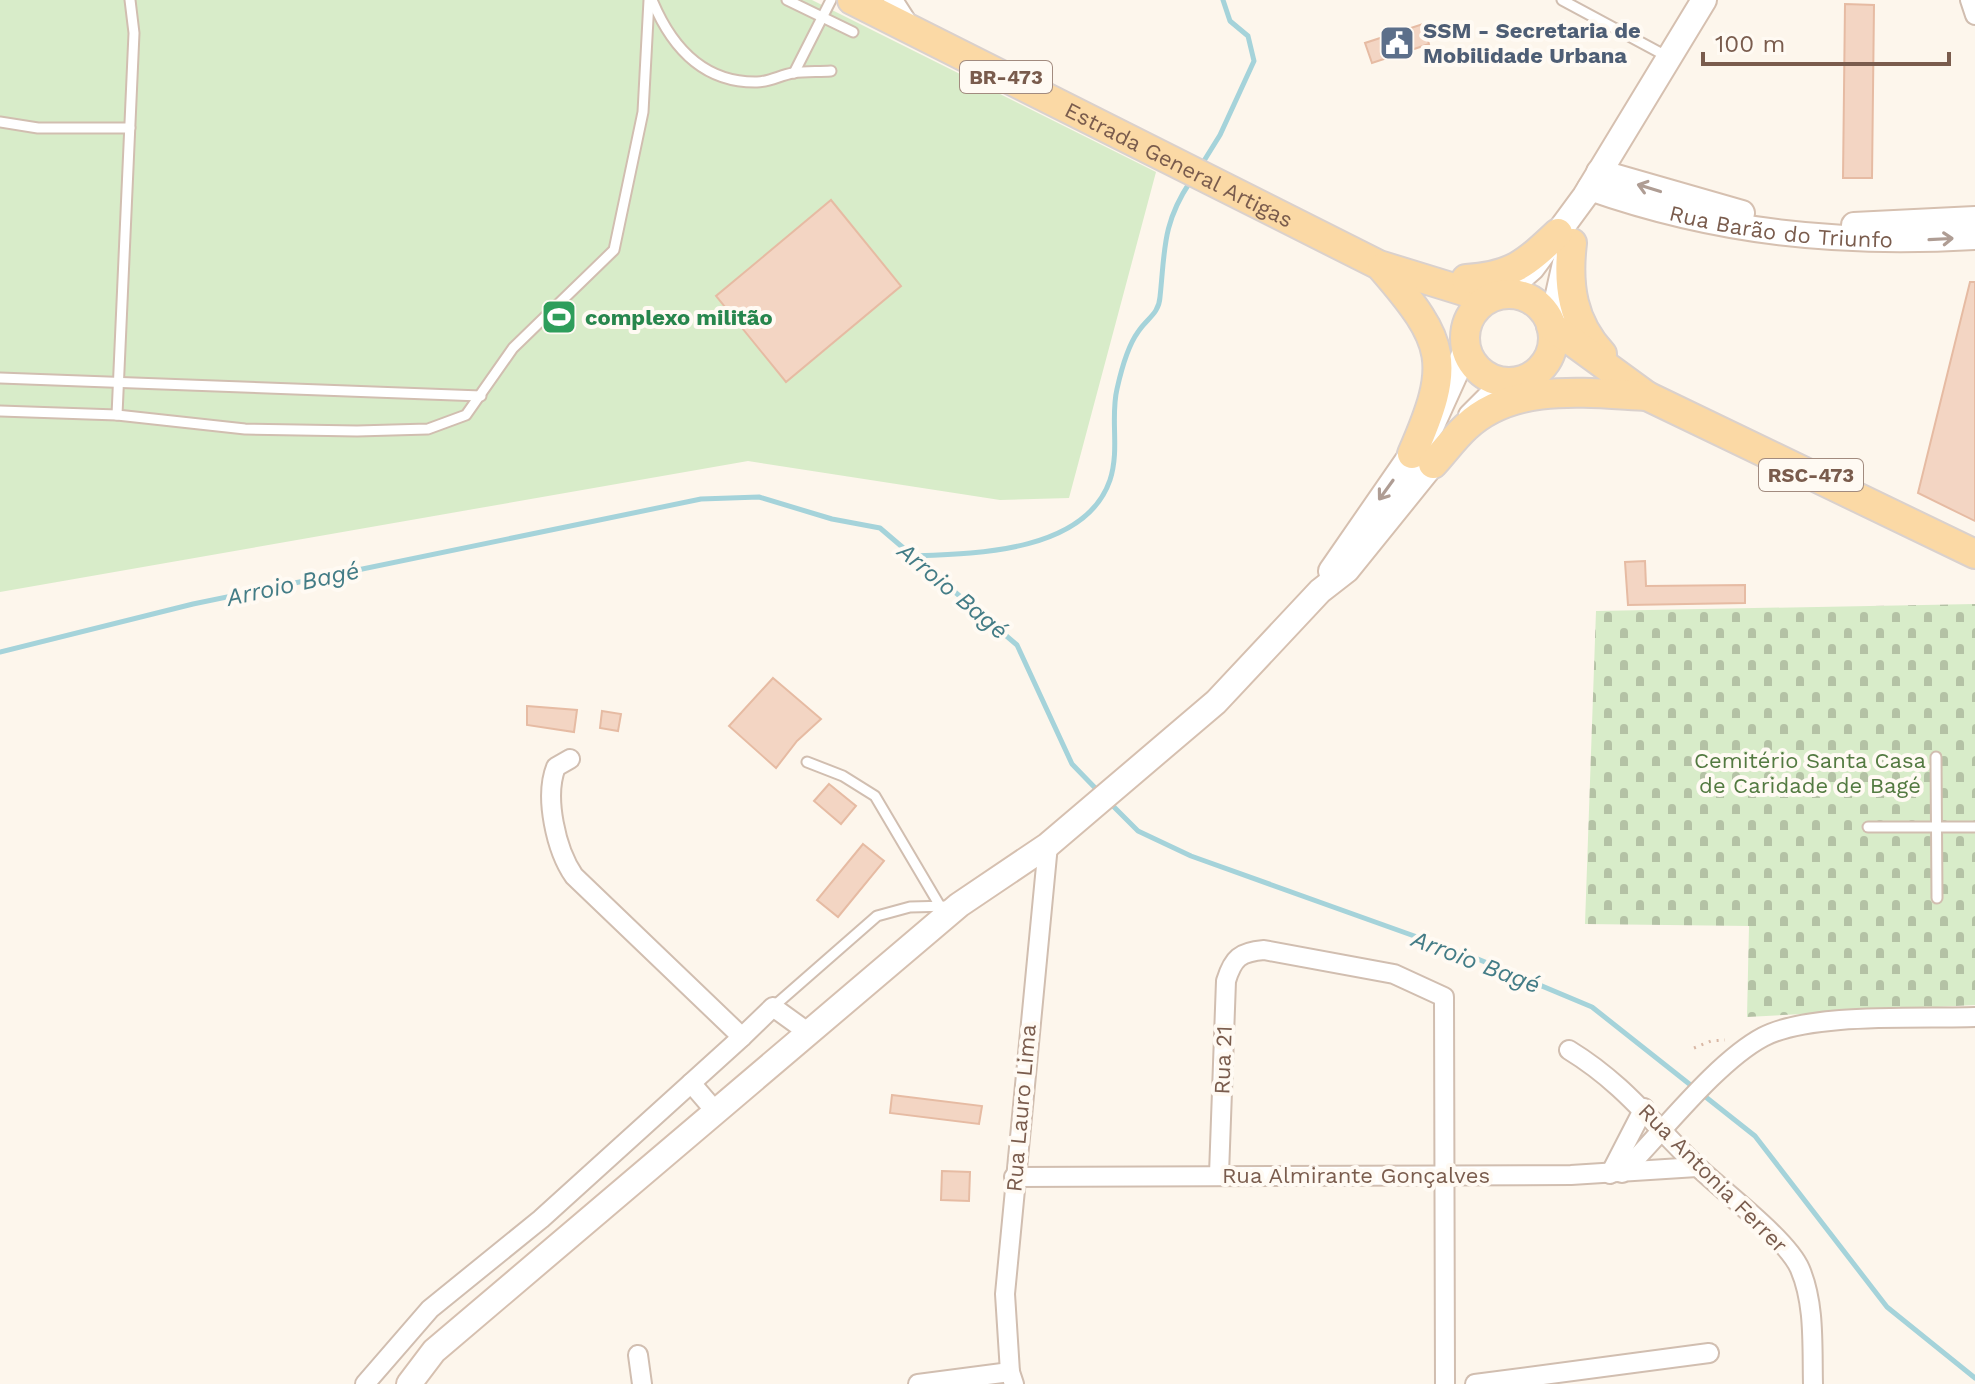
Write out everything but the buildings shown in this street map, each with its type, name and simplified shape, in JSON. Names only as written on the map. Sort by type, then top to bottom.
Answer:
[{"type":"main road","name":"Estrada General Artigas","points":[[852,0],[1379,265]]},
{"type":"main road","points":[[409,1384],[434,1351],[809,1033],[950,906],[1056,838],[1216,702],[1320,591],[1347,570],[1422,459],[1481,404],[1511,382],[1543,366],[1552,347],[1551,326],[1565,238],[1592,185],[1704,0]]},
{"type":"main road","name":"Rua Barão do Triunfo","points":[[1592,185],[1659,211],[1765,234],[1975,237]]},
{"type":"main road","name":"Rua Barão do Triunfo","points":[[1858,233],[1975,219]]},
{"type":"main road","points":[[1379,265],[1452,280],[1495,278],[1520,268],[1565,238]]},
{"type":"main road","points":[[1422,459],[1466,350],[1466,329],[1475,310],[1502,294],[1565,238]]},
{"type":"main road","points":[[1565,238],[1573,307],[1592,344],[1647,396]]},
{"type":"main road","points":[[1379,265],[1470,293],[1502,294],[1533,300],[1551,326]]},
{"type":"main road","points":[[1379,265],[1466,350],[1477,369],[1511,382]]},
{"type":"main road","points":[[1379,265],[1414,304],[1433,338],[1439,370],[1422,459]]},
{"type":"main road","name":"RSC-473","points":[[1551,326],[1647,396],[1975,554]]},
{"type":"main road","name":"RSC-473","points":[[1511,382],[1647,396]]},
{"type":"main road","points":[[1422,459],[1498,406],[1538,394],[1647,396]]},
{"type":"street","points":[[893,0],[912,31]]},
{"type":"street","points":[[1970,0],[1975,15]]},
{"type":"street","points":[[570,759],[556,767],[551,791],[563,860],[574,876],[742,1037]]},
{"type":"street","name":"Rua Lauro Lima","points":[[1012,1378],[1005,1294],[1014,1177],[1056,838]]},
{"type":"street","name":"Rua 21","points":[[1219,1174],[1226,981],[1232,962],[1244,952],[1264,950],[1394,974],[1444,997],[1442,1176]]},
{"type":"street","points":[[365,1384],[430,1309],[601,1164],[773,1007],[809,1033]]},
{"type":"street","points":[[1616,1174],[1664,1131],[1749,1045],[1785,1028],[1837,1022],[1975,1017]]},
{"type":"street","name":"Rua Antonia Ferrer","points":[[1569,1050],[1613,1079],[1644,1108],[1697,1167],[1773,1236],[1799,1266],[1810,1302],[1813,1384]]},
{"type":"street","points":[[691,1083],[716,1112]]},
{"type":"street","points":[[1616,1174],[1644,1108]]},
{"type":"street","points":[[601,1164],[620,1194]]},
{"type":"street","name":"Rua Almirante Gonçalves","points":[[1014,1177],[1616,1174],[1697,1167]]},
{"type":"street","points":[[1442,1176],[1445,1384]]},
{"type":"street","points":[[501,1251],[521,1277]]},
{"type":"street","points":[[1475,1384],[1709,1353]]},
{"type":"street","points":[[638,1355],[642,1384]]},
{"type":"street","points":[[918,1384],[1012,1378]]},
{"type":"lane","points":[[117,415],[116,382],[134,33],[130,0]]},
{"type":"lane","points":[[650,0],[665,31],[686,57],[714,74],[758,82],[794,73],[831,71]]},
{"type":"lane","points":[[0,411],[117,415],[267,430],[428,429],[466,415],[513,348],[614,250],[643,112],[650,0]]},
{"type":"lane","points":[[787,0],[853,32]]},
{"type":"lane","points":[[794,73],[831,0]]},
{"type":"lane","points":[[1562,0],[1668,57]]},
{"type":"lane","points":[[0,122],[38,128],[130,128]]},
{"type":"lane","points":[[0,378],[481,396]]},
{"type":"lane","points":[[1936,757],[1937,898]]},
{"type":"lane","points":[[807,762],[843,776],[875,796],[950,906]]},
{"type":"lane","points":[[1868,827],[1975,827]]},
{"type":"lane","points":[[773,1007],[877,916],[910,907],[950,906]]},
{"type":"path","points":[[1694,1048],[1722,1040],[1749,1045]]},
{"type":"green space","name":"complexo militão","points":[[0,0],[812,0],[1156,172],[1069,498],[1000,500],[748,461],[0,592]]},
{"type":"green space","name":"Cemitério Santa Casa de Caridade de Bagé","points":[[1975,604],[1975,1005],[1747,1017],[1749,926],[1585,924],[1596,611]]},
{"type":"waterway","points":[[1202,164],[1220,135],[1254,61],[1248,36],[1230,21],[1223,0]]},
{"type":"waterway","points":[[911,556],[965,554],[1024,545],[1052,536],[1077,522],[1097,504],[1113,468],[1115,400],[1123,367],[1134,338],[1159,303],[1170,225],[1190,182]]},
{"type":"waterway","name":"Arroio Bagé","points":[[0,652],[193,604],[701,499],[759,497],[832,519],[880,528],[1017,645],[1072,764],[1101,794]]},
{"type":"waterway","name":"Arroio Bagé","points":[[1111,804],[1138,831],[1191,856],[1473,957],[1592,1007],[1755,1136],[1887,1307],[1975,1378]]},
{"type":"place","name":"SSM - Secretaria de Mobilidade Urbana","points":[[1397,43]]},
{"type":"place","name":"complexo militão","points":[[559,317]]}]
